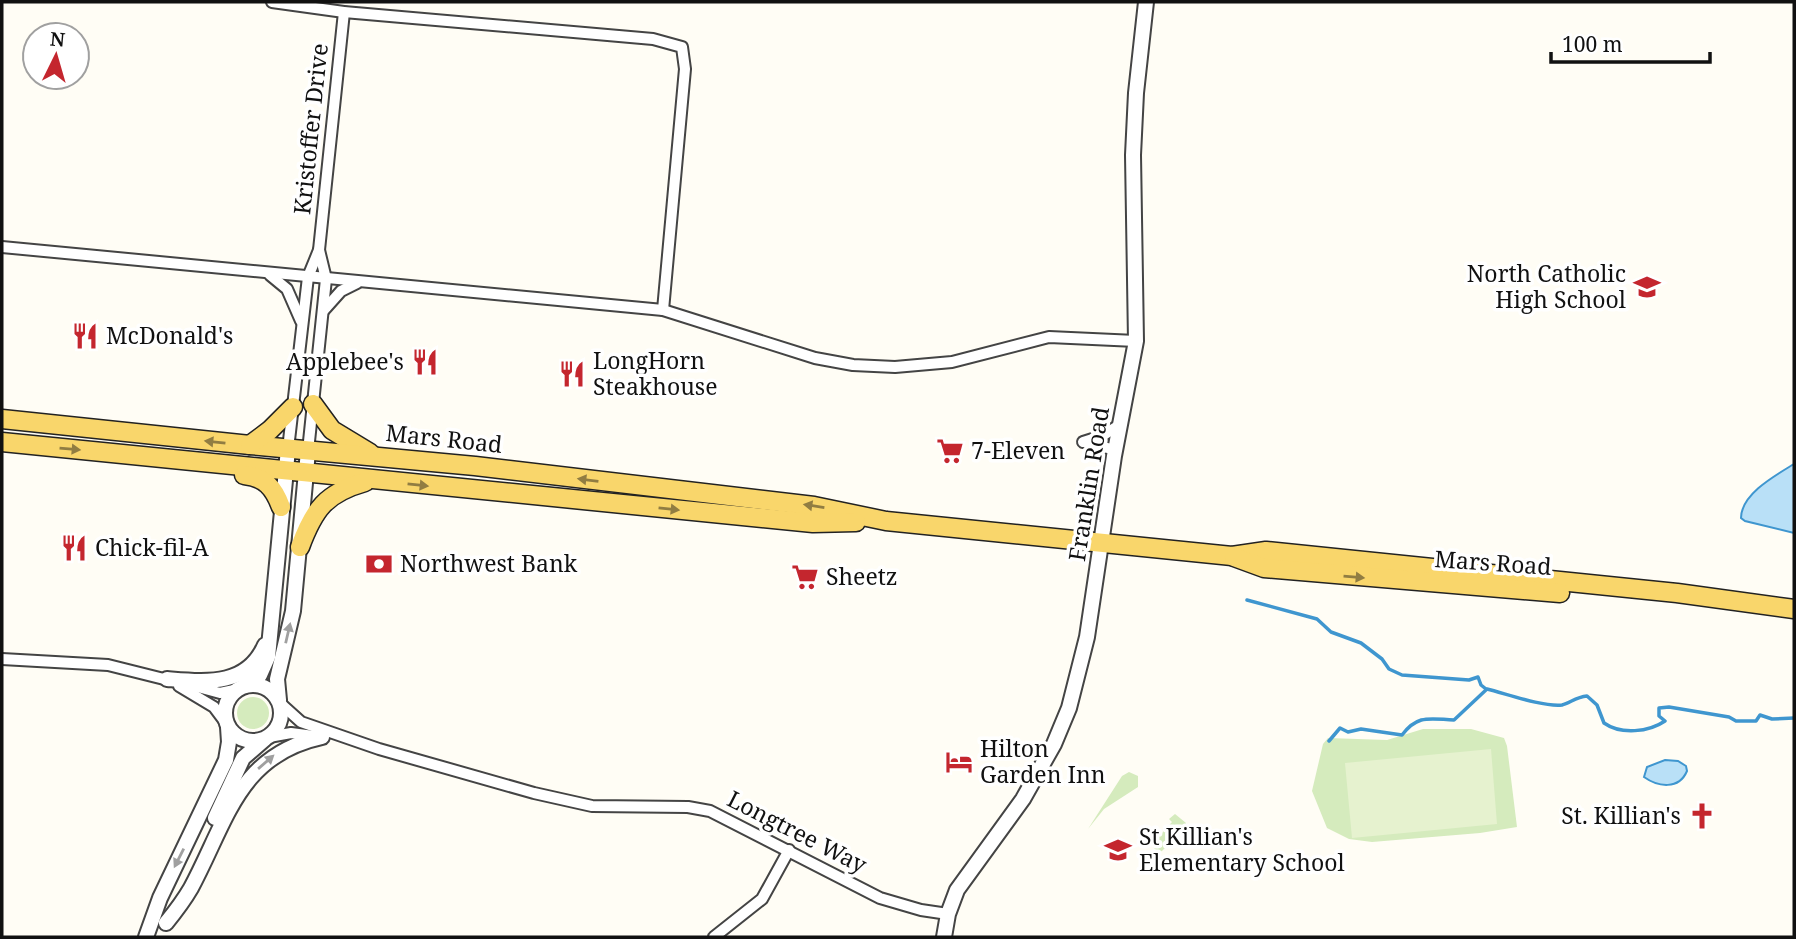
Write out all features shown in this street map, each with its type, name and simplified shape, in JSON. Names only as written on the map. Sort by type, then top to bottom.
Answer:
[{"type":"main road","points":[[313,404],[332,430],[376,457]]},
{"type":"main road","points":[[250,445],[293,407]]},
{"type":"main road","name":"Mars Road","points":[[2,419],[475,466],[814,506],[881,520],[1232,556],[1266,551],[1677,593],[1794,609]]},
{"type":"main road","name":"Mars Road","points":[[2,442],[813,523],[881,520]]},
{"type":"main road","points":[[106,452],[182,468],[253,476],[274,489],[281,507]]},
{"type":"main road","points":[[300,547],[312,516],[326,500],[344,489],[373,480]]},
{"type":"street","points":[[272,2],[344,12],[653,39],[682,47],[685,69],[663,310]]},
{"type":"street","name":"Franklin Road","points":[[944,937],[948,914],[957,890],[1023,799],[1054,744],[1079,675],[1095,590],[1115,450],[1136,341],[1133,155],[1136,93],[1146,2]]},
{"type":"street","name":"Kristoffer Drive","points":[[308,451],[326,279],[320,250],[344,12]]},
{"type":"street","points":[[2,247],[663,310],[815,358],[853,365],[895,367],[952,362],[1049,337],[1136,341]]},
{"type":"street","name":"Kristoffer Drive","points":[[288,449],[308,277],[320,250]]},
{"type":"street","points":[[264,273],[273,276],[287,289],[302,324]]},
{"type":"street","points":[[323,312],[341,291],[362,283]]},
{"type":"street","points":[[1115,450],[1083,442],[1102,436],[1121,424]]},
{"type":"street","points":[[2,659],[119,666],[213,692],[225,692],[255,680],[266,663],[288,449]]},
{"type":"street","points":[[146,937],[160,898],[243,758],[280,724],[277,679],[293,611],[308,451]]},
{"type":"street","points":[[167,679],[205,681],[241,674],[258,659],[269,634]]},
{"type":"street","points":[[167,679],[214,707],[227,725],[243,740],[254,742],[291,733],[379,749]]},
{"type":"street","points":[[164,930],[226,760],[229,742],[225,712],[227,702],[241,687],[255,685],[267,688],[301,722],[379,749]]},
{"type":"street","points":[[164,930],[190,891],[237,795],[258,768],[293,744],[322,737]]},
{"type":"street","name":"Longtree Way","points":[[379,749],[534,793],[592,806],[701,808],[726,818],[880,898],[912,908],[948,914]]},
{"type":"street","points":[[714,937],[762,899],[789,850]]},
{"type":"green space","points":[[253,697],[265,701],[269,713],[265,725],[253,729],[241,725],[237,713],[241,701]]},
{"type":"green space","points":[[1423,729],[1471,729],[1504,738],[1517,827],[1480,833],[1372,842],[1349,839],[1327,828],[1312,791],[1323,744],[1328,738],[1387,740]]},
{"type":"green space","points":[[1491,749],[1497,824],[1352,838],[1345,763]]},
{"type":"green space","points":[[1129,772],[1138,776],[1138,787],[1104,809],[1088,829],[1122,776]]},
{"type":"green space","points":[[1175,814],[1186,826],[1158,852],[1151,845],[1172,822],[1169,819]]},
{"type":"water","points":[[1794,464],[1794,533],[1741,518],[1753,493]]},
{"type":"water","points":[[1665,760],[1678,761],[1686,766],[1687,771],[1679,781],[1662,785],[1644,777],[1647,767]]},
{"type":"waterway","points":[[1247,600],[1317,619],[1331,632],[1361,643],[1382,659],[1389,669],[1402,675],[1469,680],[1478,677],[1486,689]]},
{"type":"waterway","points":[[1329,741],[1340,728],[1348,732],[1361,729],[1402,735],[1408,728],[1425,719],[1454,720],[1487,689],[1554,705],[1562,705],[1587,696],[1597,705],[1604,723],[1627,731],[1658,725],[1665,721],[1659,716],[1659,708],[1669,707],[1729,717],[1736,721],[1756,721],[1760,715],[1772,719],[1794,718]]},
{"type":"place","name":"North Catholic High School","points":[[1647,287]]},
{"type":"place","name":"McDonald's","points":[[85,336]]},
{"type":"place","name":"Applebee's","points":[[425,362]]},
{"type":"place","name":"LongHorn Steakhouse","points":[[572,374]]},
{"type":"place","name":"7-Eleven","points":[[950,451]]},
{"type":"place","name":"Chick-fil-A","points":[[74,548]]},
{"type":"place","name":"Northwest Bank","points":[[379,564]]},
{"type":"place","name":"Sheetz","points":[[805,577]]},
{"type":"place","name":"Hilton Garden Inn","points":[[959,762]]},
{"type":"place","name":"St. Killian's","points":[[1702,816]]},
{"type":"place","name":"St Killian's Elementary School","points":[[1118,850]]}]
